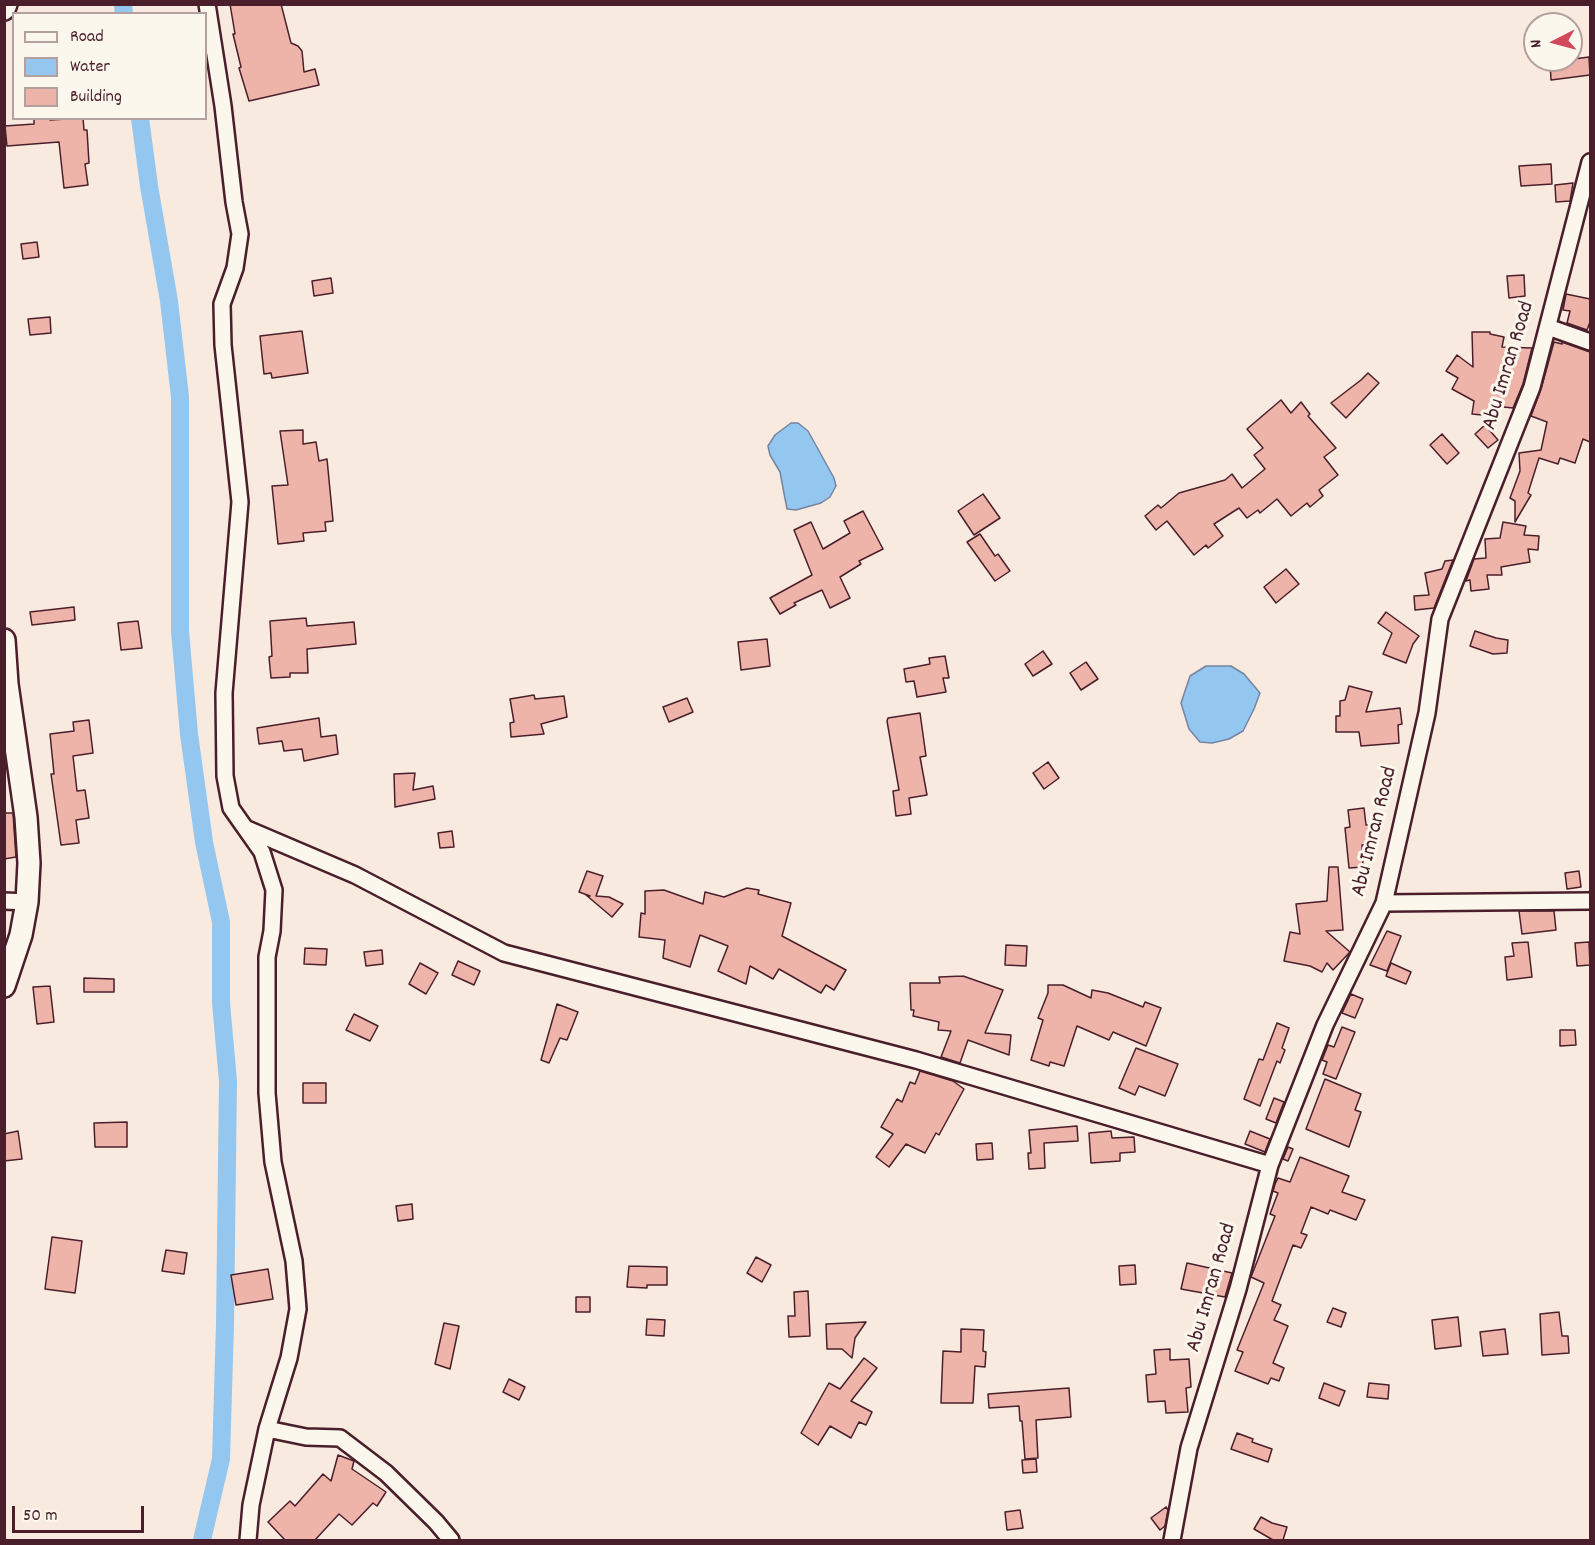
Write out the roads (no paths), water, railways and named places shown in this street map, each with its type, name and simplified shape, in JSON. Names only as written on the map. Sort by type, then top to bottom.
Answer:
[{"type":"street","points":[[4,9],[6,4]]},
{"type":"street","points":[[207,4],[240,234],[235,268],[222,304],[240,502],[224,693],[225,776],[231,808],[262,852],[274,890],[272,931],[267,957],[267,1093],[273,1162],[294,1261],[298,1309],[289,1358],[267,1429],[251,1505],[248,1540]]},
{"type":"street","name":"Abu Imran Road","points":[[1172,1540],[1189,1448],[1239,1289],[1269,1165],[1325,1025],[1384,903],[1427,713],[1440,619],[1532,387],[1590,162]]},
{"type":"street","points":[[1548,327],[1590,342]]},
{"type":"street","points":[[4,640],[7,684],[26,817],[29,863],[27,902],[21,935],[4,987]]},
{"type":"street","points":[[247,829],[355,875],[504,953],[916,1060],[1269,1165]]},
{"type":"street","points":[[4,901],[27,902]]},
{"type":"street","points":[[1384,903],[1590,901]]},
{"type":"street","points":[[267,1429],[306,1437],[340,1438],[386,1473],[451,1540]]},
{"type":"water","points":[[791,423],[798,423],[808,431],[834,478],[836,486],[830,497],[821,503],[796,510],[787,509],[780,472],[770,455],[768,446],[775,435]]},
{"type":"water","points":[[1206,666],[1231,666],[1244,674],[1260,693],[1243,731],[1229,739],[1212,743],[1200,742],[1189,729],[1181,703],[1190,676]]},
{"type":"waterway","points":[[123,4],[124,12]]},
{"type":"waterway","points":[[140,120],[169,301],[180,397],[180,631],[189,734],[204,842],[221,922],[221,1003],[228,1081],[221,1459],[202,1540]]}]
